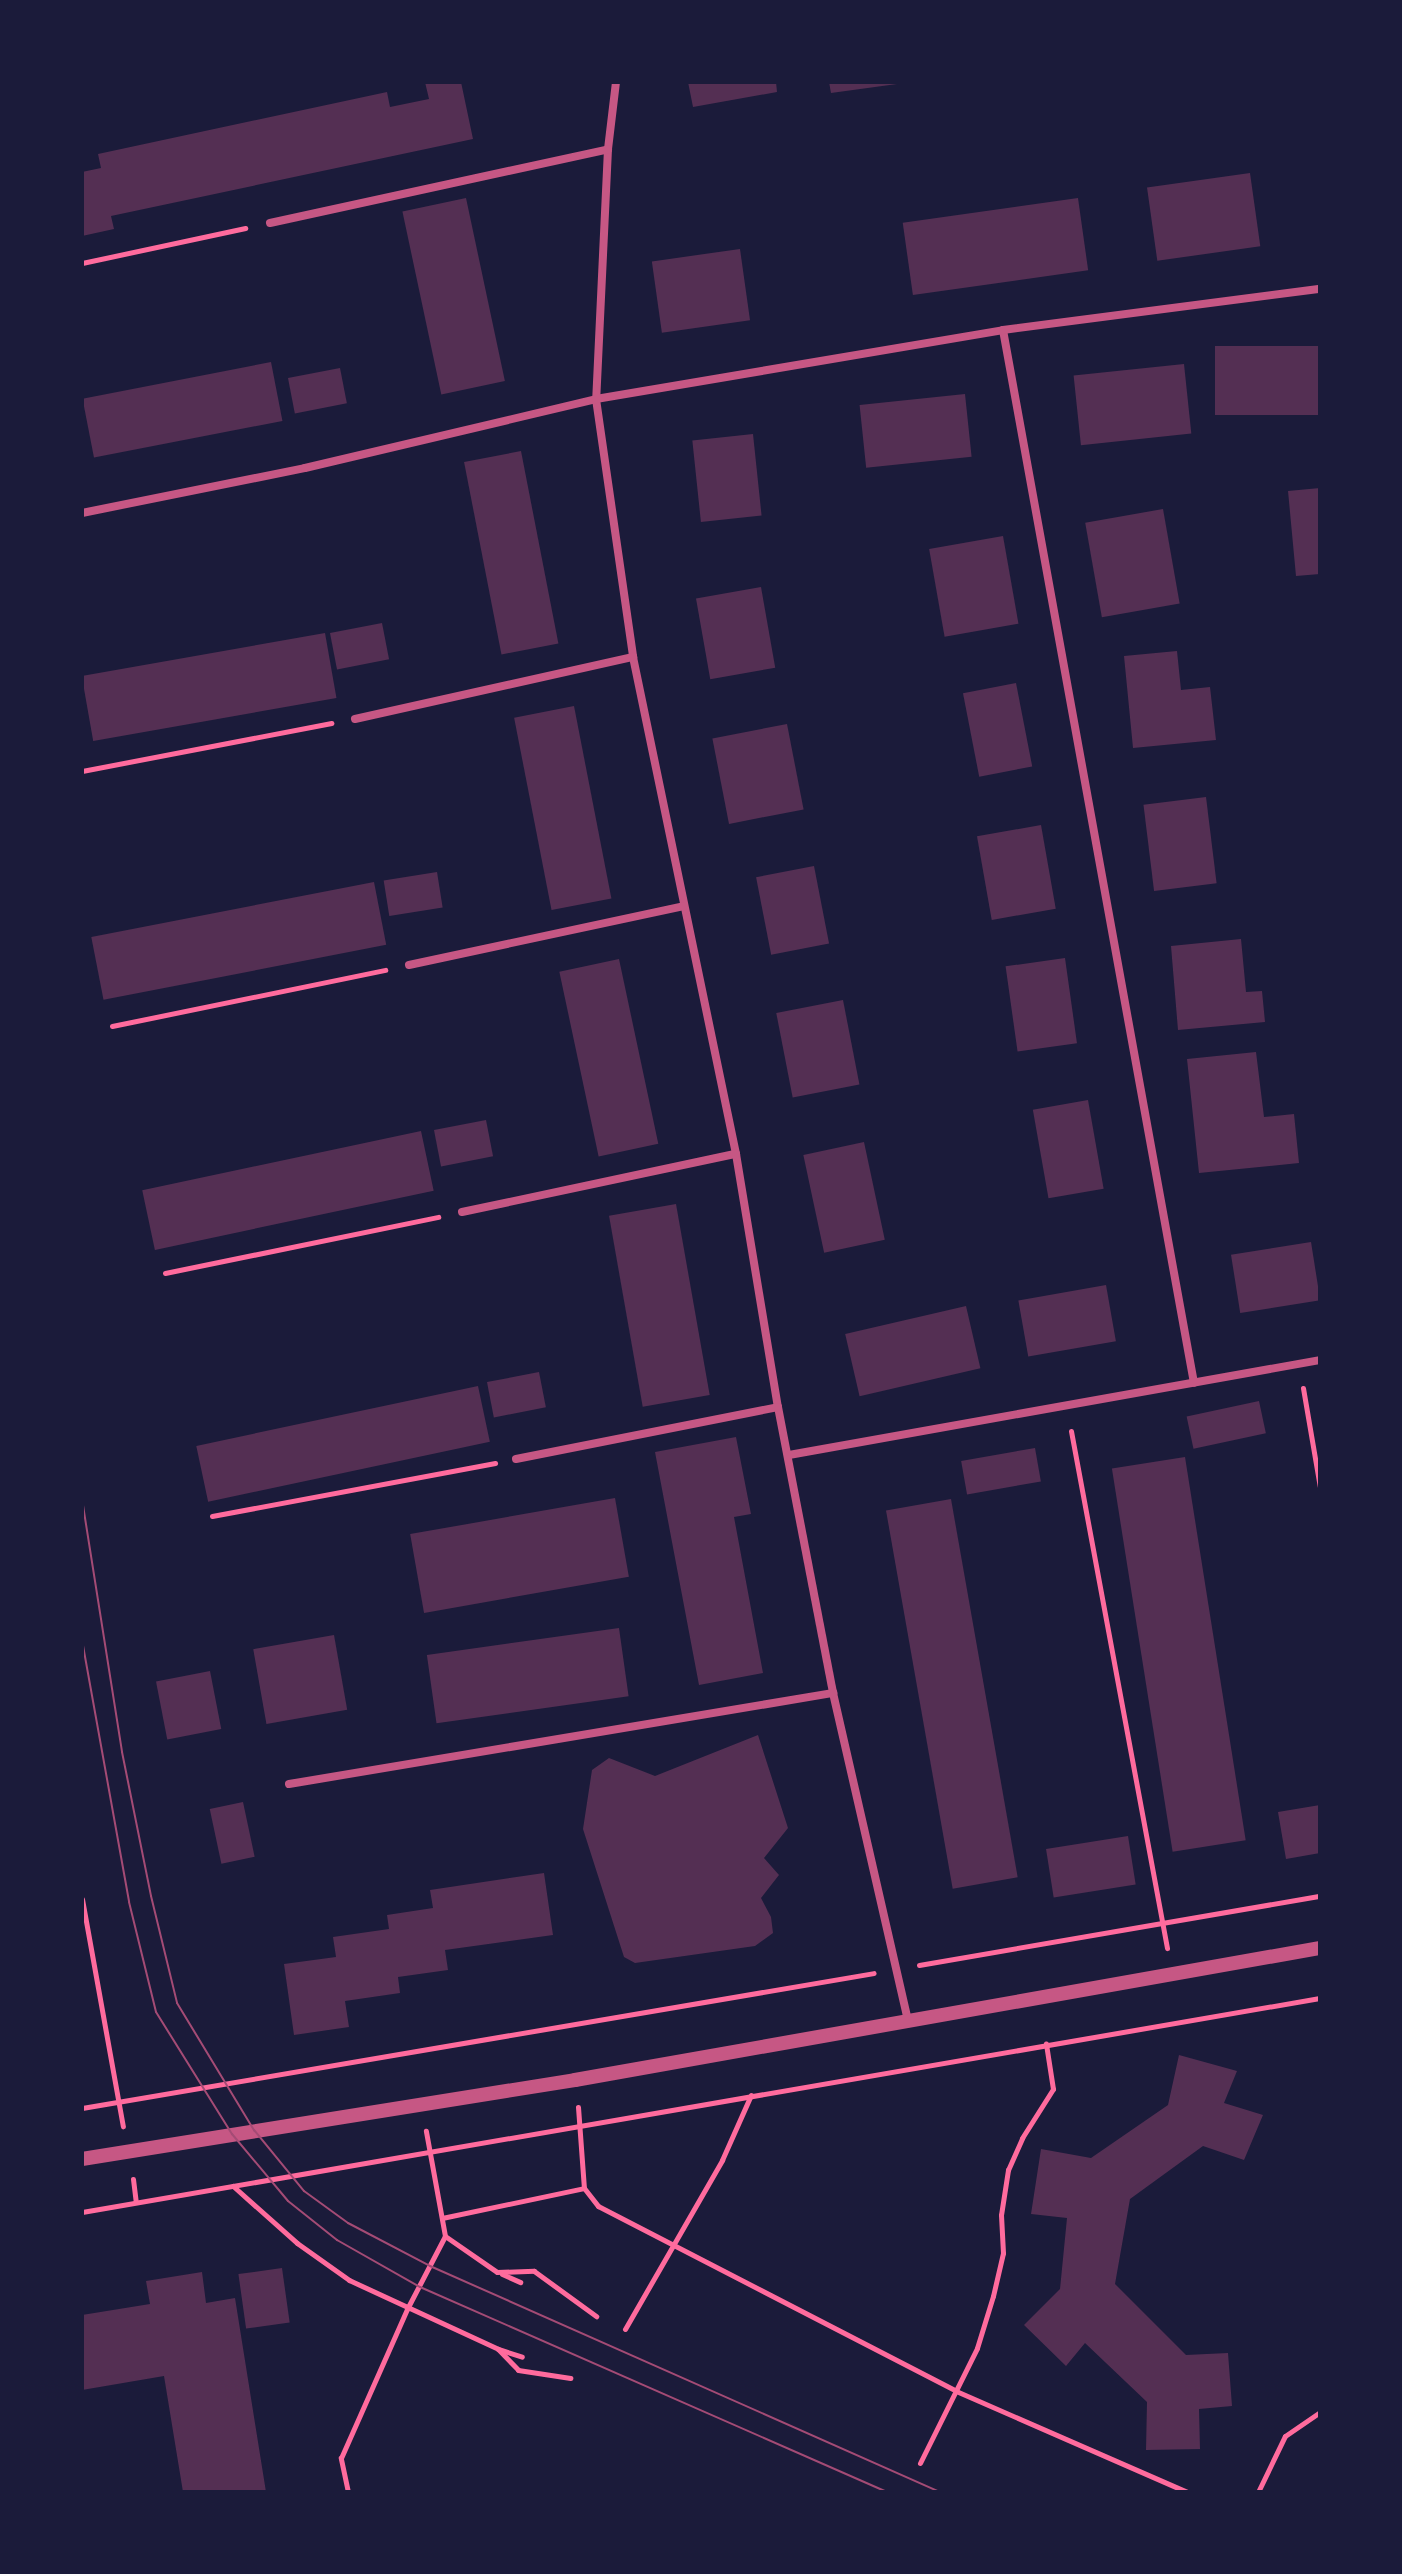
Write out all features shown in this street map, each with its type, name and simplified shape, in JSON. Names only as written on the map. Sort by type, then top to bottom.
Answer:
[{"type":"street","points":[[616,82],[608,149],[596,399],[633,657],[736,1154],[778,1407],[833,1693],[908,2021]]},
{"type":"street","points":[[270,223],[608,149]]},
{"type":"street","points":[[82,513],[305,468],[596,399],[1003,330],[1320,289]]},
{"type":"street","points":[[1003,330],[1194,1383]]},
{"type":"street","points":[[355,719],[633,657]]},
{"type":"street","points":[[409,965],[684,906]]},
{"type":"street","points":[[462,1212],[736,1154]]},
{"type":"street","points":[[789,1455],[1320,1360]]},
{"type":"street","points":[[516,1459],[778,1407]]},
{"type":"street","points":[[289,1784],[833,1693]]},
{"type":"street","points":[[82,2159],[908,2021],[1320,1948]]},
{"type":"path","points":[[82,263],[270,223]]},
{"type":"path","points":[[82,771],[355,719]]},
{"type":"path","points":[[112,1026],[409,965]]},
{"type":"path","points":[[165,1273],[462,1212]]},
{"type":"path","points":[[1298,1364],[1320,1487]]},
{"type":"path","points":[[1067,1406],[1172,1974]]},
{"type":"path","points":[[212,1516],[516,1459]]},
{"type":"path","points":[[921,1965],[1320,1896]]},
{"type":"path","points":[[82,1899],[128,2151]]},
{"type":"path","points":[[82,2108],[877,1973]]},
{"type":"path","points":[[82,2212],[579,2123],[1320,1998]]},
{"type":"path","points":[[920,2463],[977,2348],[993,2296],[1003,2253],[1001,2215],[1008,2170],[1022,2138],[1053,2089],[1046,2044]]},
{"type":"path","points":[[625,2329],[722,2160],[751,2094]]},
{"type":"path","points":[[348,2492],[341,2458],[407,2309],[445,2236],[421,2103]]},
{"type":"path","points":[[578,2107],[584,2188],[598,2206],[956,2391],[1187,2492]]},
{"type":"path","points":[[233,2186],[297,2243],[349,2280],[407,2309],[522,2357]]},
{"type":"path","points":[[442,2218],[584,2188]]},
{"type":"path","points":[[445,2236],[497,2272],[520,2282]]},
{"type":"path","points":[[497,2272],[534,2271],[596,2316]]},
{"type":"path","points":[[498,2349],[518,2370],[570,2378]]},
{"type":"path","points":[[1258,2492],[1285,2436],[1320,2412]]},
{"type":"building","points":[[425,82],[461,82],[473,139],[111,216],[114,229],[82,236],[82,172],[101,168],[98,154],[387,92],[390,107],[429,99]]},
{"type":"building","points":[[688,82],[776,82],[777,92],[693,107]]},
{"type":"building","points":[[829,82],[897,82],[897,84],[831,93]]},
{"type":"building","points":[[1250,173],[1260,246],[1157,261],[1147,187]]},
{"type":"building","points":[[466,198],[505,381],[441,394],[402,212]]},
{"type":"building","points":[[1078,198],[1088,270],[913,295],[903,223]]},
{"type":"building","points":[[740,249],[750,320],[662,333],[652,261]]},
{"type":"building","points":[[1215,346],[1320,346],[1320,415],[1215,415]]},
{"type":"building","points":[[271,362],[282,421],[94,458],[83,399]]},
{"type":"building","points":[[1184,364],[1191,434],[1081,445],[1074,376]]},
{"type":"building","points":[[340,368],[347,403],[295,413],[288,378]]},
{"type":"building","points":[[965,394],[972,457],[866,468],[860,405]]},
{"type":"building","points":[[753,434],[762,516],[701,522],[692,440]]},
{"type":"building","points":[[521,451],[558,643],[501,654],[464,462]]},
{"type":"building","points":[[1320,488],[1320,574],[1296,576],[1288,491]]},
{"type":"building","points":[[1163,509],[1180,604],[1102,617],[1085,523]]},
{"type":"building","points":[[1003,536],[1018,624],[945,637],[929,549]]},
{"type":"building","points":[[761,587],[775,668],[710,679],[696,598]]},
{"type":"building","points":[[382,623],[389,659],[337,669],[330,633]]},
{"type":"building","points":[[325,633],[336,698],[93,741],[82,676]]},
{"type":"building","points":[[1177,651],[1181,690],[1210,687],[1216,740],[1133,748],[1124,656]]},
{"type":"building","points":[[1016,683],[1032,766],[979,777],[963,693]]},
{"type":"building","points":[[574,706],[611,898],[552,910],[514,718]]},
{"type":"building","points":[[787,724],[804,809],[729,824],[712,739]]},
{"type":"building","points":[[1206,797],[1217,883],[1154,891],[1143,805]]},
{"type":"building","points":[[1041,825],[1056,909],[992,920],[977,836]]},
{"type":"building","points":[[814,866],[829,944],[771,955],[756,877]]},
{"type":"building","points":[[437,872],[443,908],[389,916],[384,880]]},
{"type":"building","points":[[374,882],[386,945],[104,1000],[91,937]]},
{"type":"building","points":[[1241,939],[1246,992],[1262,991],[1265,1022],[1178,1030],[1171,946]]},
{"type":"building","points":[[1065,958],[1077,1043],[1018,1052],[1006,966]]},
{"type":"building","points":[[619,959],[658,1144],[599,1157],[559,972]]},
{"type":"building","points":[[843,1000],[859,1084],[793,1097],[776,1013]]},
{"type":"building","points":[[1256,1052],[1264,1117],[1294,1114],[1299,1163],[1199,1173],[1187,1059]]},
{"type":"building","points":[[1088,1100],[1104,1189],[1048,1198],[1033,1110]]},
{"type":"building","points":[[486,1120],[493,1156],[441,1166],[434,1130]]},
{"type":"building","points":[[421,1131],[434,1191],[155,1250],[142,1190]]},
{"type":"building","points":[[864,1142],[885,1240],[824,1253],[803,1155]]},
{"type":"building","points":[[676,1204],[710,1395],[643,1407],[609,1216]]},
{"type":"building","points":[[1311,1242],[1320,1300],[1240,1313],[1231,1255]]},
{"type":"building","points":[[1106,1285],[1116,1341],[1028,1357],[1018,1300]]},
{"type":"building","points":[[966,1306],[980,1368],[860,1396],[845,1334]]},
{"type":"building","points":[[539,1372],[546,1407],[494,1417],[487,1382]]},
{"type":"building","points":[[478,1386],[490,1442],[208,1502],[196,1446]]},
{"type":"building","points":[[1259,1401],[1266,1433],[1193,1449],[1187,1416]]},
{"type":"building","points":[[736,1437],[751,1514],[734,1517],[763,1673],[699,1685],[655,1452]]},
{"type":"building","points":[[1035,1448],[1041,1481],[967,1495],[961,1461]]},
{"type":"building","points":[[1185,1457],[1246,1840],[1173,1852],[1112,1469]]},
{"type":"building","points":[[615,1498],[629,1577],[424,1613],[410,1534]]},
{"type":"building","points":[[951,1499],[1018,1877],[953,1889],[886,1510]]},
{"type":"building","points":[[619,1628],[629,1696],[436,1723],[427,1655]]},
{"type":"building","points":[[334,1635],[347,1710],[266,1724],[253,1649]]},
{"type":"building","points":[[210,1671],[221,1729],[167,1739],[156,1681]]},
{"type":"building","points":[[758,1735],[788,1828],[764,1858],[779,1875],[761,1898],[771,1917],[773,1933],[755,1946],[635,1963],[624,1957],[583,1829],[592,1770],[609,1758],[655,1776]]},
{"type":"building","points":[[243,1802],[255,1857],[221,1864],[210,1809]]},
{"type":"building","points":[[1320,1805],[1320,1853],[1286,1859],[1278,1812]]},
{"type":"building","points":[[1128,1836],[1136,1884],[1054,1897],[1046,1849]]},
{"type":"building","points":[[544,1873],[553,1935],[445,1950],[448,1970],[398,1977],[400,1993],[345,2001],[349,2027],[294,2035],[284,1964],[336,1957],[333,1937],[389,1929],[387,1915],[433,1908],[430,1890]]},
{"type":"building","points":[[1179,2055],[1237,2071],[1224,2103],[1263,2115],[1244,2160],[1203,2146],[1130,2199],[1115,2284],[1186,2355],[1228,2353],[1232,2406],[1199,2409],[1200,2449],[1146,2450],[1147,2402],[1085,2343],[1066,2366],[1024,2325],[1060,2289],[1067,2218],[1031,2214],[1041,2149],[1091,2158],[1168,2105]]},
{"type":"building","points":[[282,2268],[290,2322],[246,2329],[238,2274]]},
{"type":"building","points":[[202,2272],[206,2303],[235,2298],[266,2492],[183,2492],[164,2376],[82,2390],[82,2315],[150,2304],[146,2281]]},
{"type":"tram line","points":[[82,1499],[122,1752],[151,1896],[177,2003],[254,2130],[304,2191],[348,2223],[430,2266],[940,2492]]},
{"type":"tram line","points":[[82,1640],[129,1902],[156,2012],[232,2134],[288,2201],[337,2240],[420,2287],[887,2492]]}]
